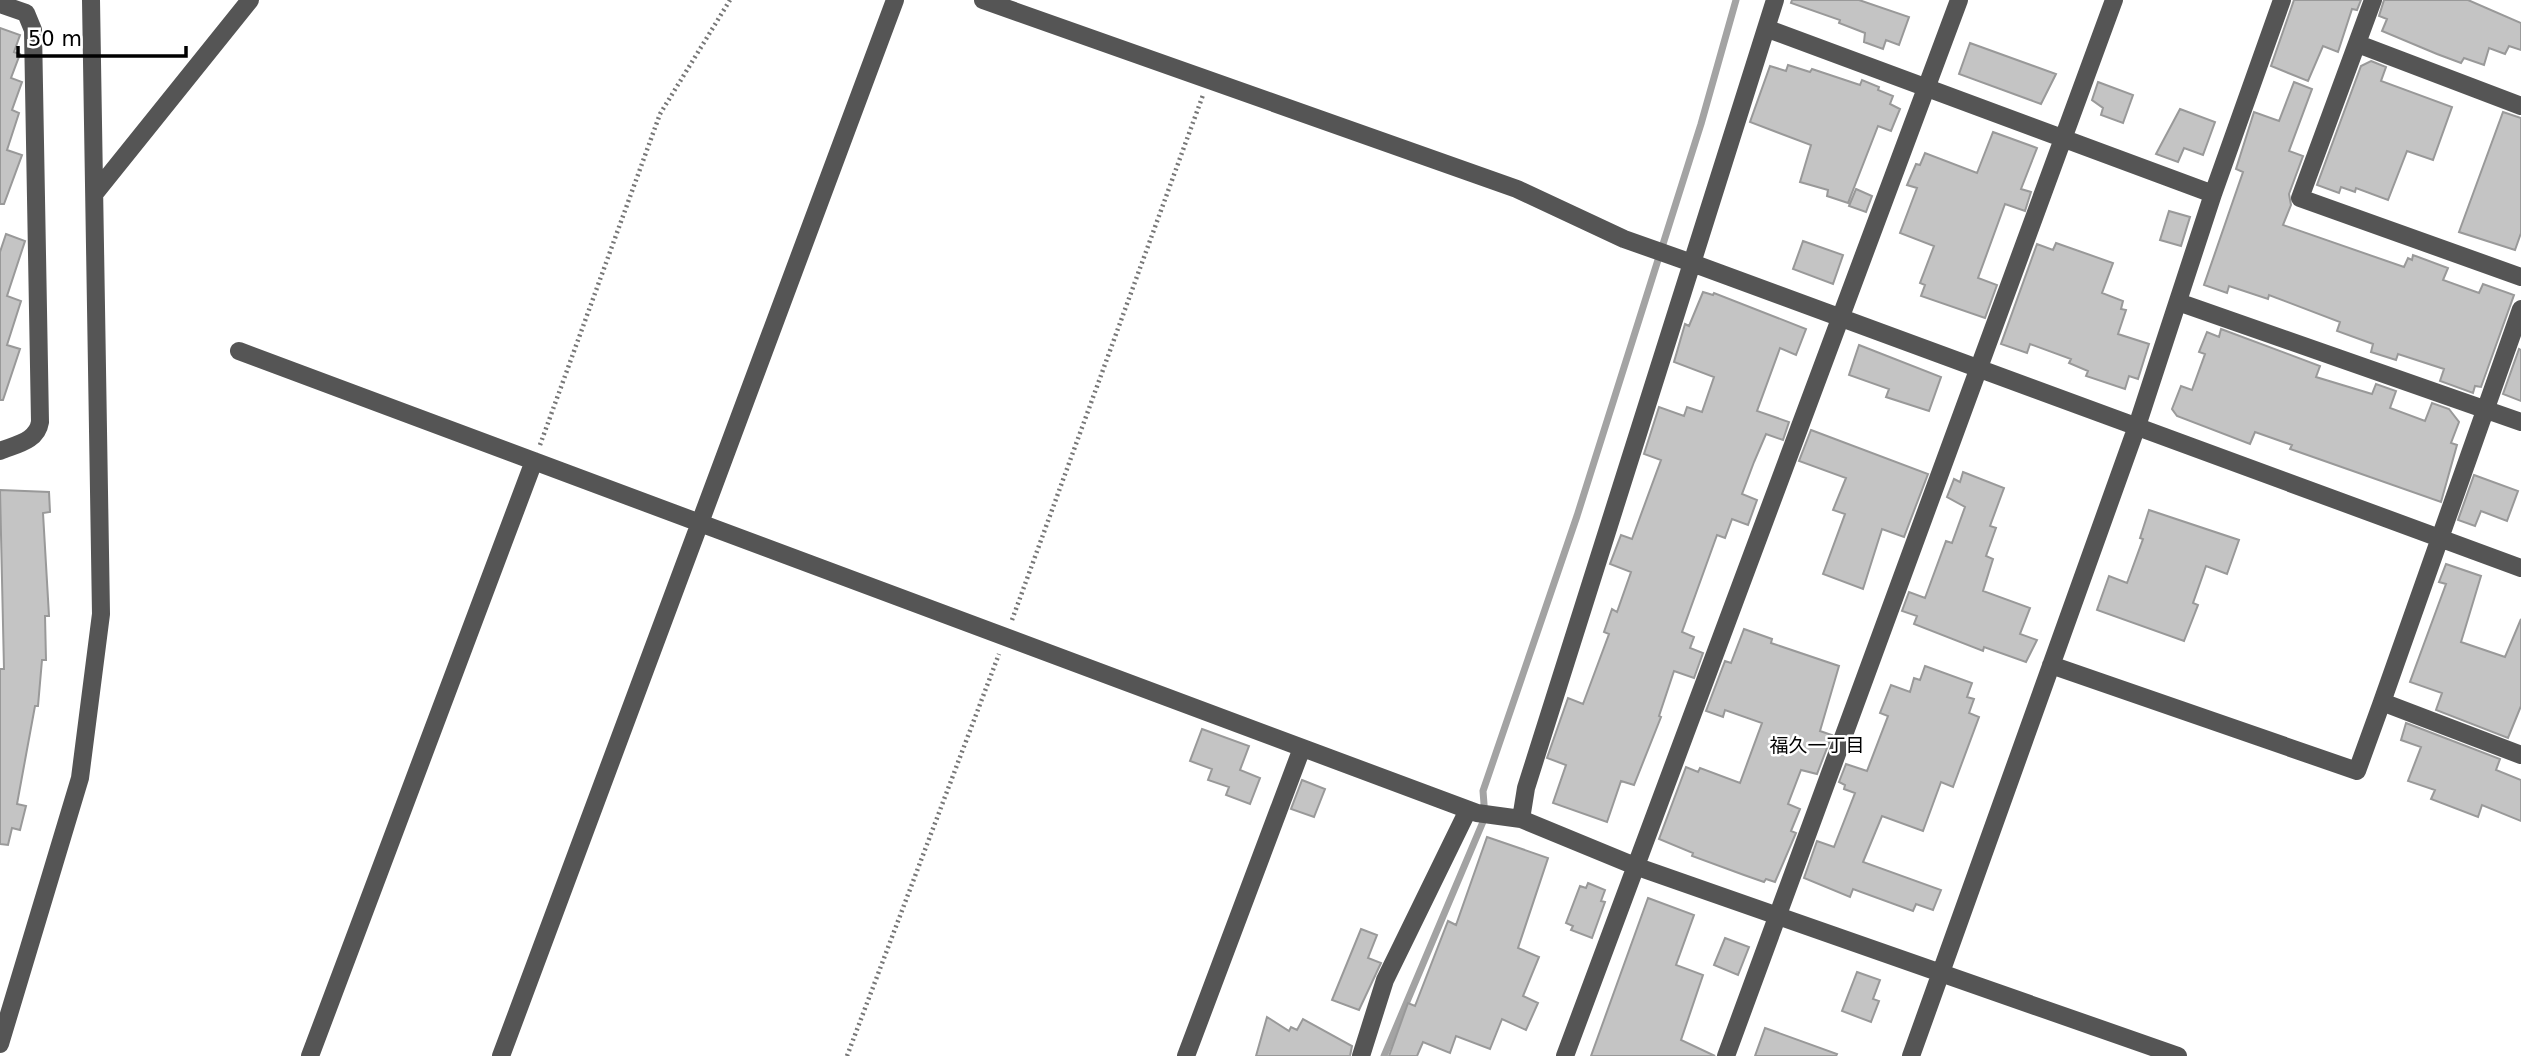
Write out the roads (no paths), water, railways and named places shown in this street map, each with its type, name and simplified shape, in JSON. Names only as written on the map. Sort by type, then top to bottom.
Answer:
[{"type":"street","points":[[0,1044],[80,778],[101,614],[92,0]]},
{"type":"street","points":[[94,192],[250,0]]},
{"type":"street","points":[[501,1056],[895,0]]},
{"type":"street","points":[[983,0],[1517,189],[1624,239],[1843,317],[2521,568]]},
{"type":"street","points":[[1514,818],[1526,788],[1686,261],[1768,29],[1775,0]]},
{"type":"street","points":[[1565,1056],[1843,317],[1959,0]]},
{"type":"street","points":[[1727,1056],[2114,0]]},
{"type":"street","points":[[1910,1056],[2137,426],[2213,194],[2282,0]]},
{"type":"street","points":[[2373,0],[2300,198],[2521,278]]},
{"type":"street","points":[[0,4],[26,13],[33,30],[40,422],[39,431],[33,438],[0,451]]},
{"type":"street","points":[[1768,29],[2213,194]]},
{"type":"street","points":[[2358,44],[2521,106]]},
{"type":"street","points":[[2178,302],[2521,422]]},
{"type":"street","points":[[2051,665],[2357,771],[2521,309]]},
{"type":"street","points":[[239,351],[1473,812],[1514,818],[1635,866],[2178,1056]]},
{"type":"street","points":[[310,1056],[534,461]]},
{"type":"street","points":[[2382,702],[2521,755]]},
{"type":"street","points":[[1185,1056],[1302,748]]},
{"type":"street","points":[[1361,1056],[1385,980],[1473,812]]},
{"type":"waterway","points":[[1384,1056],[1485,817],[1483,791],[1577,516],[1701,124],[1736,0]]},
{"type":"district","name":"福久一丁目","points":[[1817,745]]}]
